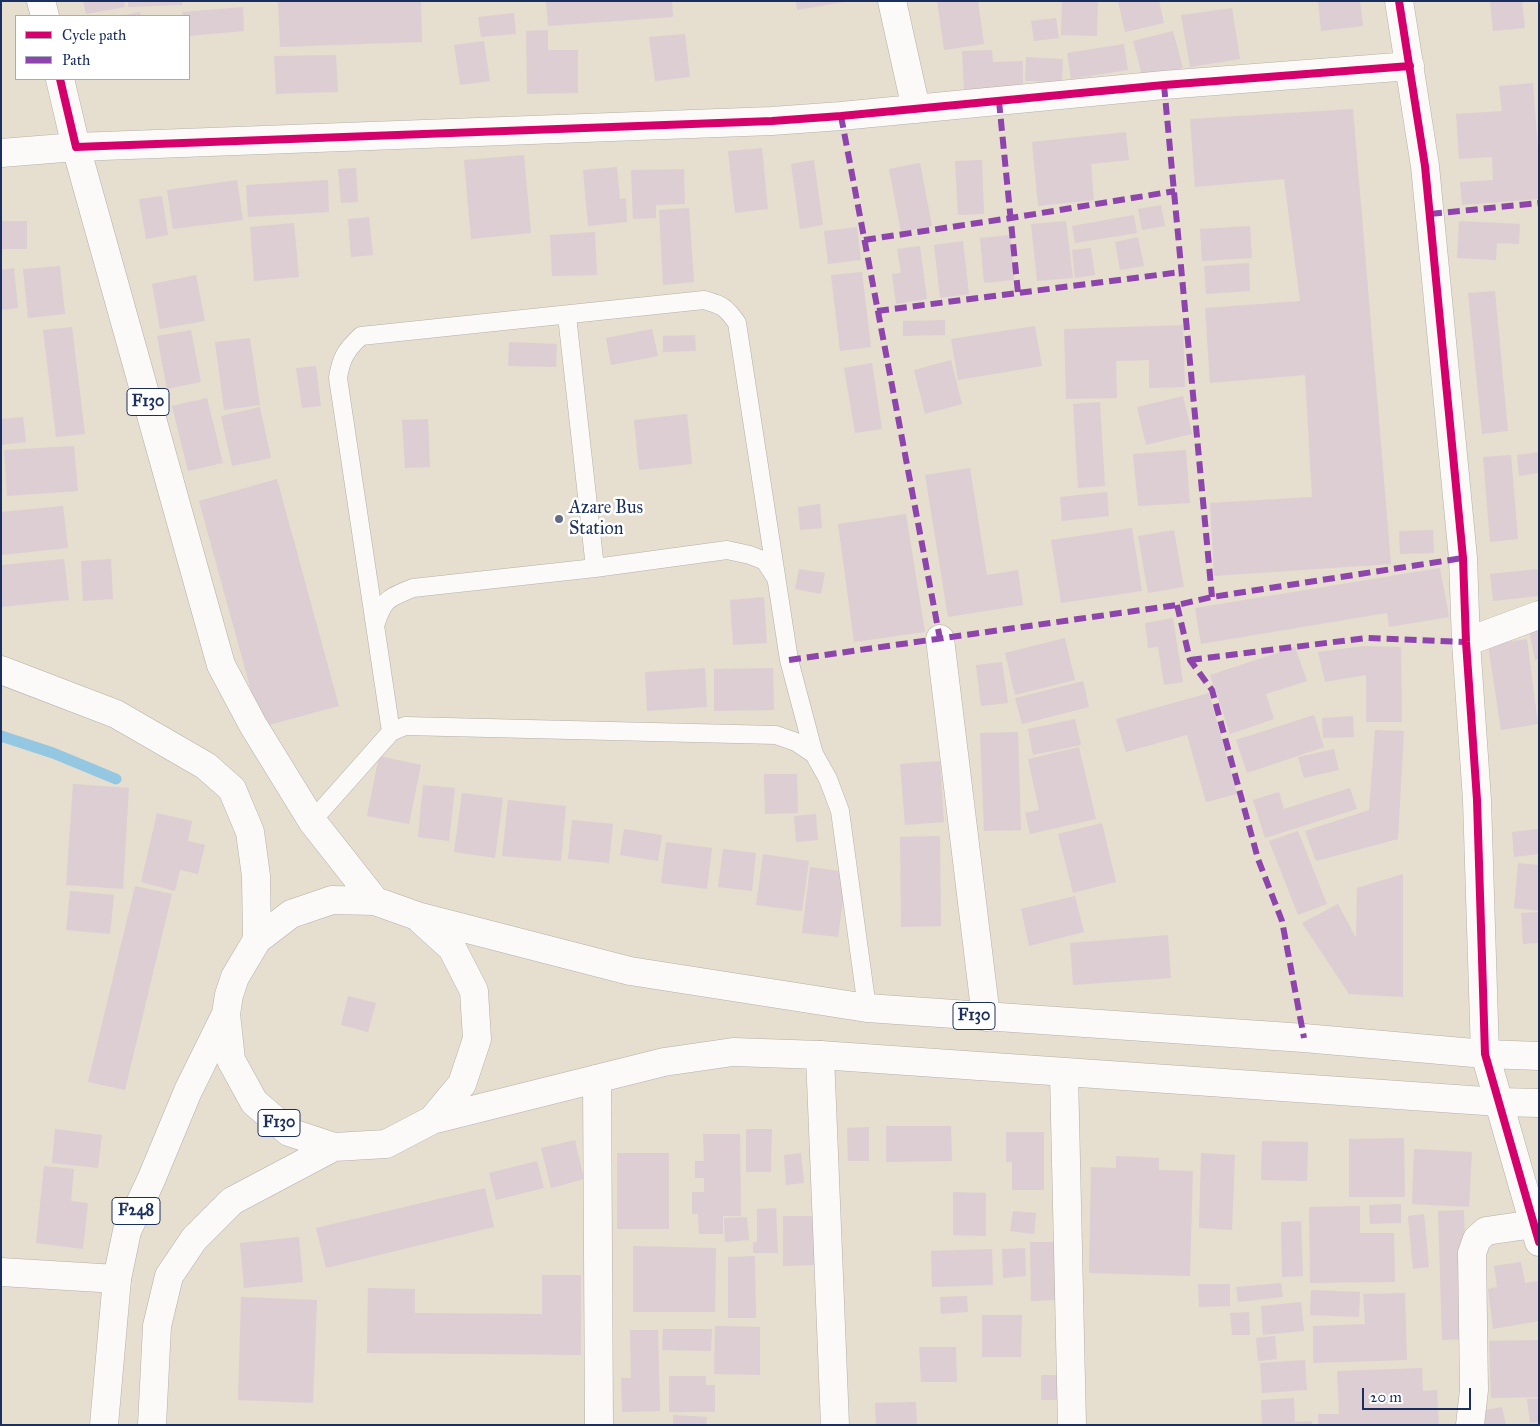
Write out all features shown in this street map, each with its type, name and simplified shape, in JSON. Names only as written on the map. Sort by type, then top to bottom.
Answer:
[{"type":"main road","points":[[41,1],[45,15]]},
{"type":"main road","points":[[892,1],[916,109]]},
{"type":"main road","points":[[1399,1],[1425,166],[1463,558],[1466,642],[1478,800],[1485,1054],[1536,1233],[1486,1231],[1477,1239],[1472,1253],[1474,1390],[1470,1425]]},
{"type":"main road","points":[[1,153],[76,147],[841,116],[1164,85],[1410,66]]},
{"type":"main road","points":[[60,80],[76,147]]},
{"type":"main road","name":"F130","points":[[76,147],[221,664],[253,725],[312,821],[375,901]]},
{"type":"main road","points":[[1466,642],[1539,615]]},
{"type":"main road","points":[[940,639],[986,1017]]},
{"type":"main road","points":[[1,670],[116,714],[206,766],[232,789],[250,832],[256,876],[257,940]]},
{"type":"main road","name":"F130","points":[[1539,1056],[1485,1054],[1294,1038],[867,1008],[630,971],[417,916],[375,901],[332,900],[291,914],[257,940],[235,977],[229,995],[226,1014],[231,1060],[254,1102],[289,1132],[334,1147],[386,1144],[432,1120],[664,1062],[733,1052],[820,1055],[1064,1073],[1499,1102],[1539,1103]]},
{"type":"main road","name":"F130","points":[[417,916],[452,948],[474,991],[477,1039],[462,1084],[432,1120]]},
{"type":"main road","name":"F248","points":[[104,1425],[117,1279],[127,1231],[151,1180],[188,1091],[226,1014]]},
{"type":"main road","points":[[820,1055],[835,1425]]},
{"type":"main road","points":[[1064,1073],[1072,1425]]},
{"type":"main road","points":[[597,1079],[599,1425]]},
{"type":"main road","points":[[152,1425],[157,1326],[169,1276],[194,1238],[232,1201],[334,1147]]},
{"type":"main road","points":[[1,1272],[117,1279]]},
{"type":"lane","points":[[391,732],[338,378],[340,364],[349,348],[361,336],[566,316],[704,300],[721,305],[737,323],[789,660],[814,754],[828,778],[840,811],[867,1008]]},
{"type":"lane","points":[[566,316],[596,568]]},
{"type":"lane","points":[[376,624],[382,606],[394,596],[413,588],[596,568],[727,550],[750,555],[764,561],[776,578]]},
{"type":"lane","points":[[312,821],[391,732],[404,726],[776,735],[796,742],[814,754]]},
{"type":"building","points":[[83,1],[124,1],[125,7],[86,14]]},
{"type":"building","points":[[128,1],[182,1],[182,5],[128,7]]},
{"type":"building","points":[[278,1],[421,1],[422,42],[280,47]]},
{"type":"building","points":[[546,1],[672,1],[673,17],[548,26]]},
{"type":"building","points":[[796,1],[844,1],[844,2],[797,10]]},
{"type":"building","points":[[937,1],[978,1],[984,44],[944,50]]},
{"type":"building","points":[[1062,1],[1098,1],[1097,36],[1061,35]]},
{"type":"building","points":[[1118,1],[1159,1],[1164,23],[1125,32]]},
{"type":"building","points":[[1318,1],[1360,1],[1363,26],[1321,31]]},
{"type":"building","points":[[1490,1],[1522,1],[1525,28],[1493,31]]},
{"type":"building","points":[[243,7],[244,31],[190,36],[190,15],[183,15],[182,12]]},
{"type":"building","points":[[1232,8],[1240,59],[1190,67],[1181,15]]},
{"type":"building","points":[[140,12],[141,15],[125,15]]},
{"type":"building","points":[[514,13],[516,34],[481,37],[478,17]]},
{"type":"building","points":[[1056,18],[1059,38],[1034,41],[1031,21]]},
{"type":"building","points":[[548,30],[548,50],[578,50],[578,93],[527,94],[526,31]]},
{"type":"building","points":[[1173,31],[1183,68],[1143,79],[1133,41]]},
{"type":"building","points":[[685,34],[690,77],[655,81],[649,37]]},
{"type":"building","points":[[484,41],[490,81],[460,85],[454,45]]},
{"type":"building","points":[[1124,44],[1128,70],[1071,79],[1067,53]]},
{"type":"building","points":[[992,50],[993,62],[1023,61],[1023,88],[964,90],[962,51]]},
{"type":"building","points":[[336,55],[338,92],[276,94],[274,56]]},
{"type":"building","points":[[1026,57],[1063,59],[1062,82],[1025,81]]},
{"type":"building","points":[[1533,83],[1539,162],[1539,199],[1462,205],[1460,182],[1493,180],[1492,157],[1459,159],[1456,114],[1502,111],[1499,86]]},
{"type":"building","points":[[1353,109],[1391,564],[1214,576],[1210,503],[1312,497],[1305,375],[1210,383],[1205,308],[1300,301],[1284,179],[1195,187],[1190,119]]},
{"type":"building","points":[[1126,132],[1129,160],[1091,164],[1094,200],[1038,206],[1032,142]]},
{"type":"building","points":[[762,148],[768,209],[735,213],[728,151]]},
{"type":"building","points":[[524,155],[531,233],[471,239],[464,160]]},
{"type":"building","points":[[814,160],[823,225],[800,229],[791,164]]},
{"type":"building","points":[[982,160],[984,214],[958,215],[955,161]]},
{"type":"building","points":[[920,163],[932,226],[901,232],[889,169]]},
{"type":"building","points":[[617,167],[620,199],[626,198],[627,222],[588,226],[583,170]]},
{"type":"building","points":[[356,168],[358,202],[341,203],[338,169]]},
{"type":"building","points":[[684,169],[685,204],[656,205],[656,218],[633,219],[631,170]]},
{"type":"building","points":[[237,180],[243,220],[173,229],[167,190]]},
{"type":"building","points":[[328,180],[329,212],[248,217],[246,185]]},
{"type":"building","points":[[162,196],[168,235],[146,239],[139,199]]},
{"type":"building","points":[[1161,205],[1165,226],[1142,230],[1138,209]]},
{"type":"building","points":[[689,208],[694,282],[663,285],[659,210]]},
{"type":"building","points":[[1134,215],[1137,233],[1075,243],[1072,226]]},
{"type":"building","points":[[369,217],[373,255],[351,257],[348,219]]},
{"type":"building","points":[[1,221],[27,221],[27,249],[1,249]]},
{"type":"building","points":[[1066,221],[1073,278],[1037,281],[1031,224]]},
{"type":"building","points":[[1459,221],[1520,224],[1519,244],[1497,243],[1496,260],[1457,258]]},
{"type":"building","points":[[294,223],[299,277],[254,281],[250,227]]},
{"type":"building","points":[[1250,226],[1252,258],[1202,261],[1200,229]]},
{"type":"building","points":[[857,227],[861,260],[828,264],[824,231]]},
{"type":"building","points":[[595,232],[597,275],[552,276],[550,235]]},
{"type":"building","points":[[1010,235],[1014,280],[984,283],[980,238]]},
{"type":"building","points":[[1138,237],[1144,266],[1120,270],[1115,242]]},
{"type":"building","points":[[963,241],[969,294],[940,298],[934,245]]},
{"type":"building","points":[[920,246],[927,299],[896,304],[892,274],[901,273],[897,249]]},
{"type":"building","points":[[1091,248],[1095,275],[1075,278],[1072,250]]},
{"type":"building","points":[[1249,263],[1250,291],[1206,294],[1204,266]]},
{"type":"building","points":[[60,266],[65,314],[28,318],[23,269]]},
{"type":"building","points":[[14,268],[18,308],[1,310],[1,270]]},
{"type":"building","points":[[862,272],[871,347],[840,351],[831,275]]},
{"type":"building","points":[[196,275],[205,321],[160,329],[152,284]]},
{"type":"building","points":[[1495,291],[1508,431],[1482,434],[1468,293]]},
{"type":"building","points":[[945,320],[945,335],[903,336],[903,321]]},
{"type":"building","points":[[1183,325],[1185,387],[1149,388],[1149,360],[1116,361],[1117,398],[1066,399],[1064,329]]},
{"type":"building","points":[[1035,326],[1042,366],[958,380],[951,339]]},
{"type":"building","points":[[72,327],[85,434],[56,437],[43,330]]},
{"type":"building","points":[[652,329],[658,356],[611,365],[606,338]]},
{"type":"building","points":[[191,330],[201,382],[167,389],[157,336]]},
{"type":"building","points":[[695,335],[696,351],[663,352],[663,336]]},
{"type":"building","points":[[250,338],[260,405],[224,410],[215,342]]},
{"type":"building","points":[[509,342],[557,344],[556,367],[508,366]]},
{"type":"building","points":[[951,360],[962,404],[925,414],[914,370]]},
{"type":"building","points":[[872,363],[882,429],[855,433],[844,368]]},
{"type":"building","points":[[316,366],[321,406],[302,408],[296,368]]},
{"type":"building","points":[[1183,396],[1192,434],[1146,445],[1137,407]]},
{"type":"building","points":[[207,398],[223,463],[188,471],[172,406]]},
{"type":"building","points":[[1100,402],[1105,486],[1078,488],[1073,404]]},
{"type":"building","points":[[260,407],[271,458],[232,466],[221,416]]},
{"type":"building","points":[[687,414],[692,464],[639,470],[634,420]]},
{"type":"building","points":[[23,417],[26,442],[1,445],[1,419]]},
{"type":"building","points":[[428,419],[430,467],[405,468],[402,420]]},
{"type":"building","points":[[74,446],[78,491],[7,496],[4,450]]},
{"type":"building","points":[[1186,450],[1190,503],[1138,506],[1133,454]]},
{"type":"building","points":[[1539,452],[1539,473],[1519,476],[1517,455]]},
{"type":"building","points":[[1511,455],[1518,539],[1490,542],[1483,457]]},
{"type":"building","points":[[970,468],[987,575],[1018,570],[1023,605],[948,617],[925,475]]},
{"type":"building","points":[[277,479],[339,706],[261,727],[199,501]]},
{"type":"building","points":[[1107,492],[1109,516],[1062,521],[1060,497]]},
{"type":"building","points":[[820,504],[822,528],[800,530],[798,507]]},
{"type":"building","points":[[63,506],[68,548],[1,555],[1,512]]},
{"type":"building","points":[[906,514],[925,632],[854,642],[838,524]]},
{"type":"building","points":[[1132,528],[1142,591],[1061,603],[1051,540]]},
{"type":"building","points":[[1174,530],[1184,587],[1148,593],[1138,536]]},
{"type":"building","points":[[1433,530],[1434,553],[1400,554],[1399,531]]},
{"type":"building","points":[[64,559],[69,600],[1,607],[1,565]]},
{"type":"building","points":[[111,559],[113,599],[83,601],[81,561]]},
{"type":"building","points":[[1440,568],[1449,617],[1389,627],[1387,613],[1201,644],[1195,608]]},
{"type":"building","points":[[799,569],[825,573],[821,594],[795,589]]},
{"type":"building","points":[[1539,569],[1539,596],[1493,601],[1490,574]]},
{"type":"building","points":[[764,597],[767,643],[733,645],[730,600]]},
{"type":"building","points":[[1173,618],[1183,682],[1164,685],[1158,647],[1148,648],[1145,623]]},
{"type":"building","points":[[1539,624],[1539,659],[1535,660],[1528,626]]},
{"type":"building","points":[[1065,638],[1075,680],[1015,695],[1005,653]]},
{"type":"building","points":[[1527,639],[1538,724],[1501,730],[1488,645]]},
{"type":"building","points":[[1363,646],[1401,647],[1402,722],[1366,722],[1366,675],[1325,682],[1318,652]]},
{"type":"building","points":[[1295,647],[1307,681],[1266,694],[1274,719],[1230,734],[1210,675]]},
{"type":"building","points":[[1002,662],[1008,703],[981,706],[976,665]]},
{"type":"building","points":[[705,668],[707,707],[647,711],[645,672]]},
{"type":"building","points":[[773,668],[774,710],[714,711],[714,669]]},
{"type":"building","points":[[1083,681],[1089,707],[1022,724],[1015,698]]},
{"type":"building","points":[[1209,693],[1237,794],[1206,802],[1187,735],[1126,752],[1116,719]]},
{"type":"building","points":[[1314,715],[1324,747],[1247,773],[1236,740]]},
{"type":"building","points":[[1353,716],[1354,737],[1323,738],[1322,718]]},
{"type":"building","points":[[1075,719],[1081,745],[1033,755],[1028,729]]},
{"type":"building","points":[[1375,730],[1404,731],[1398,839],[1316,861],[1305,831],[1369,810]]},
{"type":"building","points":[[1018,732],[1021,830],[984,831],[980,733]]},
{"type":"building","points":[[1079,747],[1096,819],[1030,834],[1025,813],[1039,810],[1028,759]]},
{"type":"building","points":[[1334,749],[1339,770],[1304,778],[1298,757]]},
{"type":"building","points":[[379,756],[421,765],[409,824],[367,816]]},
{"type":"building","points":[[940,761],[944,822],[905,825],[900,764]]},
{"type":"building","points":[[764,774],[797,774],[798,813],[765,814]]},
{"type":"building","points":[[73,784],[129,788],[123,889],[66,885]]},
{"type":"building","points":[[423,785],[455,788],[449,841],[418,837]]},
{"type":"building","points":[[1350,788],[1357,809],[1265,838],[1253,800],[1279,792],[1284,809]]},
{"type":"building","points":[[462,793],[503,798],[495,858],[454,852]]},
{"type":"building","points":[[508,800],[566,806],[561,861],[502,856]]},
{"type":"building","points":[[157,813],[192,821],[188,841],[205,845],[198,874],[180,870],[175,891],[141,882]]},
{"type":"building","points":[[816,814],[818,840],[796,842],[794,816]]},
{"type":"building","points":[[572,820],[613,824],[609,863],[568,859]]},
{"type":"building","points":[[1102,823],[1116,882],[1073,893],[1058,834]]},
{"type":"building","points":[[624,829],[662,835],[658,861],[620,855]]},
{"type":"building","points":[[1539,829],[1539,854],[1514,857],[1512,832]]},
{"type":"building","points":[[1298,831],[1327,904],[1298,915],[1269,841]]},
{"type":"building","points":[[940,836],[941,926],[901,927],[900,837]]},
{"type":"building","points":[[666,842],[712,848],[707,889],[661,883]]},
{"type":"building","points":[[723,849],[756,853],[752,891],[718,887]]},
{"type":"building","points":[[763,854],[809,861],[802,911],[756,905]]},
{"type":"building","points":[[1518,863],[1539,865],[1539,911],[1514,908]]},
{"type":"building","points":[[810,867],[847,872],[838,937],[802,933]]},
{"type":"building","points":[[1403,874],[1403,997],[1349,994],[1302,923],[1338,904],[1356,938],[1357,888]]},
{"type":"building","points":[[135,886],[172,894],[125,1090],[88,1082]]},
{"type":"building","points":[[70,891],[114,895],[110,934],[66,930]]},
{"type":"building","points":[[1075,896],[1084,932],[1029,946],[1021,909]]},
{"type":"building","points":[[1539,912],[1539,943],[1523,944],[1521,913]]},
{"type":"building","points":[[1168,935],[1171,978],[1073,985],[1070,943]]},
{"type":"building","points":[[348,996],[376,1003],[368,1032],[341,1025]]},
{"type":"building","points":[[886,1126],[951,1126],[952,1161],[886,1162]]},
{"type":"building","points":[[869,1127],[869,1161],[848,1161],[847,1128]]},
{"type":"building","points":[[55,1129],[102,1135],[98,1168],[52,1163]]},
{"type":"building","points":[[746,1129],[772,1129],[771,1172],[746,1172]]},
{"type":"building","points":[[1006,1132],[1044,1132],[1044,1190],[1012,1190],[1012,1162],[1006,1162]]},
{"type":"building","points":[[703,1134],[740,1134],[741,1216],[723,1216],[723,1234],[699,1234],[698,1214],[692,1214],[692,1192],[704,1192],[704,1178],[695,1178],[695,1161],[704,1161]]},
{"type":"building","points":[[1404,1138],[1405,1197],[1349,1197],[1349,1139]]},
{"type":"building","points":[[575,1140],[584,1179],[551,1188],[541,1148]]},
{"type":"building","points":[[1262,1141],[1308,1142],[1307,1181],[1261,1180]]},
{"type":"building","points":[[1414,1149],[1472,1152],[1469,1207],[1412,1204]]},
{"type":"building","points":[[617,1153],[669,1153],[669,1229],[617,1229]]},
{"type":"building","points":[[801,1153],[804,1183],[786,1185],[784,1155]]},
{"type":"building","points":[[1201,1153],[1235,1155],[1232,1230],[1199,1228]]},
{"type":"building","points":[[1116,1156],[1159,1158],[1159,1170],[1193,1171],[1190,1276],[1089,1273],[1091,1167],[1116,1168]]},
{"type":"building","points":[[537,1161],[544,1188],[496,1200],[489,1173]]},
{"type":"building","points":[[44,1166],[74,1169],[71,1201],[88,1203],[83,1249],[36,1243]]},
{"type":"building","points":[[485,1188],[494,1227],[326,1268],[316,1228]]},
{"type":"building","points":[[953,1192],[986,1193],[986,1236],[953,1235]]},
{"type":"building","points":[[1401,1204],[1401,1223],[1370,1224],[1369,1205]]},
{"type":"building","points":[[1360,1206],[1360,1233],[1394,1233],[1395,1282],[1310,1283],[1309,1207]]},
{"type":"building","points":[[776,1208],[778,1253],[753,1253],[753,1242],[757,1242],[757,1209]]},
{"type":"building","points":[[1464,1210],[1468,1339],[1442,1340],[1438,1211]]},
{"type":"building","points":[[1013,1211],[1036,1213],[1034,1234],[1010,1231]]},
{"type":"building","points":[[1424,1214],[1429,1267],[1413,1269],[1408,1216]]},
{"type":"building","points":[[783,1216],[815,1216],[815,1265],[783,1266]]},
{"type":"building","points":[[747,1217],[749,1240],[725,1242],[724,1218]]},
{"type":"building","points":[[1301,1221],[1303,1276],[1282,1277],[1281,1222]]},
{"type":"building","points":[[299,1237],[303,1282],[244,1288],[240,1243]]},
{"type":"building","points":[[1030,1242],[1057,1242],[1058,1300],[1031,1301]]},
{"type":"building","points":[[633,1246],[716,1248],[715,1312],[633,1312]]},
{"type":"building","points":[[1025,1248],[1026,1276],[1003,1278],[1002,1249]]},
{"type":"building","points":[[992,1249],[993,1285],[932,1287],[931,1251]]},
{"type":"building","points":[[755,1256],[756,1318],[728,1318],[728,1257]]},
{"type":"building","points":[[1521,1262],[1525,1283],[1537,1281],[1539,1321],[1493,1329],[1488,1289],[1497,1287],[1494,1266]]},
{"type":"building","points":[[542,1275],[581,1275],[581,1355],[367,1353],[368,1288],[415,1289],[415,1313],[542,1314]]},
{"type":"building","points":[[1281,1283],[1283,1297],[1238,1302],[1236,1287]]},
{"type":"building","points":[[1198,1284],[1230,1284],[1230,1306],[1199,1307]]},
{"type":"building","points":[[1311,1290],[1360,1292],[1359,1317],[1310,1315]]},
{"type":"building","points":[[1405,1293],[1407,1360],[1313,1363],[1313,1326],[1365,1324],[1363,1294]]},
{"type":"building","points":[[967,1296],[968,1312],[941,1314],[940,1297]]},
{"type":"building","points":[[241,1297],[317,1300],[313,1403],[238,1400]]},
{"type":"building","points":[[1301,1302],[1304,1331],[1263,1335],[1261,1306]]},
{"type":"building","points":[[1249,1312],[1250,1335],[1232,1335],[1230,1313]]},
{"type":"building","points":[[982,1315],[1022,1315],[1021,1357],[982,1357]]},
{"type":"building","points":[[715,1326],[760,1327],[760,1375],[714,1374]]},
{"type":"building","points":[[663,1329],[712,1329],[711,1351],[662,1350]]},
{"type":"building","points":[[630,1330],[658,1330],[660,1411],[622,1412],[621,1378],[631,1378]]},
{"type":"building","points":[[1275,1336],[1277,1359],[1258,1361],[1256,1338]]},
{"type":"building","points":[[1539,1340],[1539,1397],[1491,1398],[1489,1341]]},
{"type":"building","points":[[919,1347],[956,1347],[957,1382],[921,1382]]},
{"type":"building","points":[[1305,1360],[1307,1390],[1262,1393],[1260,1363]]},
{"type":"building","points":[[1422,1368],[1423,1391],[1437,1390],[1439,1425],[1318,1425],[1318,1414],[1339,1414],[1337,1371]]},
{"type":"building","points":[[1041,1375],[1057,1375],[1057,1400],[1041,1400]]},
{"type":"building","points":[[669,1376],[706,1376],[706,1385],[715,1385],[715,1412],[669,1412]]},
{"type":"building","points":[[1294,1398],[1295,1422],[1312,1421],[1312,1425],[1262,1425],[1261,1400]]},
{"type":"building","points":[[1539,1398],[1539,1422],[1530,1423],[1527,1399]]},
{"type":"building","points":[[916,1402],[917,1425],[876,1425],[875,1403]]},
{"type":"building","points":[[1502,1407],[1506,1425],[1477,1425],[1475,1412]]},
{"type":"building","points":[[673,1415],[707,1417],[706,1425],[673,1425]]},
{"type":"waterway","points":[[1,736],[53,753],[116,779]]},
{"type":"marked path","points":[[1164,85],[1212,597]]},
{"type":"marked path","points":[[999,101],[1018,293]]},
{"type":"marked path","points":[[841,116],[940,639]]},
{"type":"marked path","points":[[864,240],[1175,191]]},
{"type":"marked path","points":[[1430,214],[1539,203]]},
{"type":"marked path","points":[[877,311],[1181,272]]},
{"type":"marked path","points":[[789,660],[1177,605],[1212,597],[1463,558]]},
{"type":"marked path","points":[[1177,605],[1190,660],[1212,690],[1258,859],[1282,921],[1304,1038]]},
{"type":"marked path","points":[[1190,660],[1366,638],[1466,642]]},
{"type":"cycle path","points":[[1399,1],[1425,166],[1463,558],[1466,642],[1477,800],[1485,1054],[1539,1242]]},
{"type":"cycle path","points":[[60,80],[76,147],[772,121],[1164,85],[1410,66]]},
{"type":"place","name":"Azare Bus Station","points":[[559,519]]}]
